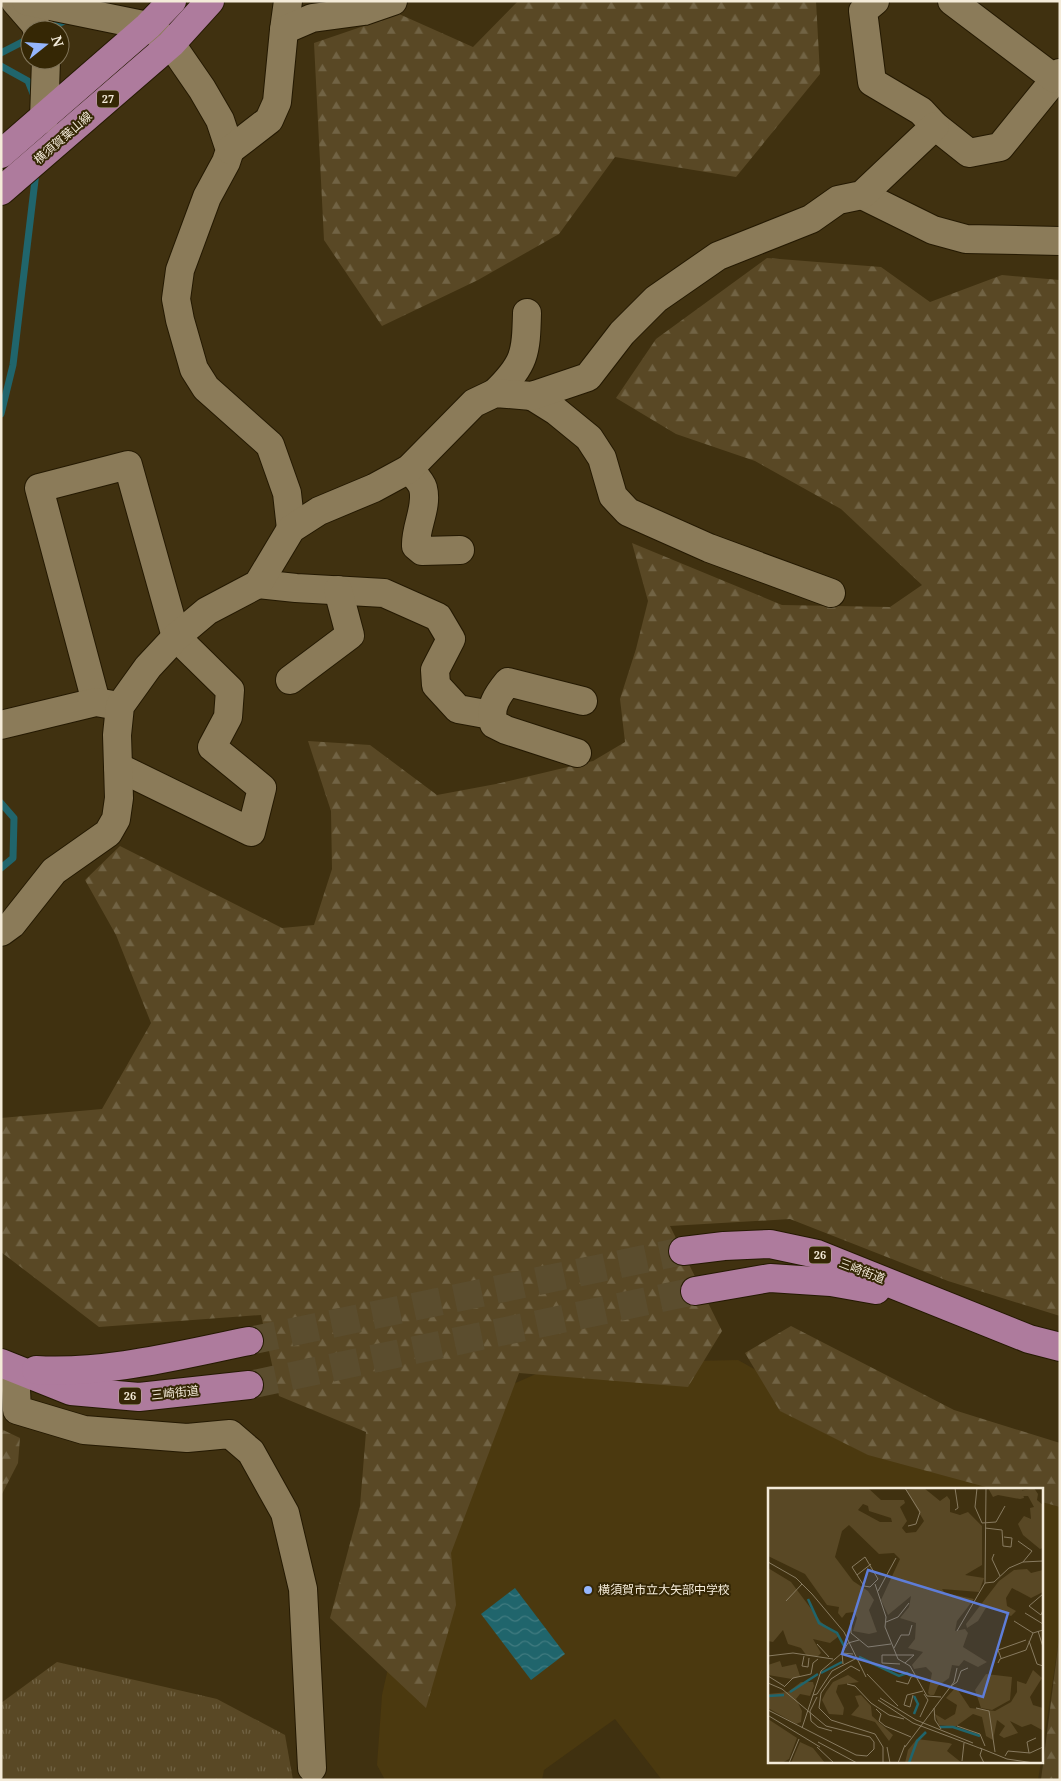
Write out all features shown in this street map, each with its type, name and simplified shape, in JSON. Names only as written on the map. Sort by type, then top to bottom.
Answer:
[{"type":"main road","name":"27","points":[[1,154],[148,26],[172,1]]},
{"type":"main road","name":"横須賀葉山線","points":[[1,191],[171,44],[210,1]]},
{"type":"main road","name":"三崎街道","points":[[683,1251],[724,1246],[770,1244],[817,1254],[1029,1338],[1060,1348]]},
{"type":"main road","points":[[770,1244],[777,1260],[776,1267],[770,1278]]},
{"type":"main road","name":"三崎街道","points":[[695,1291],[770,1278],[831,1282],[895,1293],[948,1306]]},
{"type":"main road","points":[[8,1366],[71,1372],[131,1364],[249,1341]]},
{"type":"main road","name":"三崎街道","points":[[8,1366],[71,1391],[139,1396],[249,1385]]},
{"type":"street","points":[[1,7],[9,1]]},
{"type":"street","points":[[14,1],[29,20]]},
{"type":"street","points":[[26,1],[148,26],[171,44],[202,89],[220,120],[230,150]]},
{"type":"street","points":[[288,1],[277,102],[269,120],[230,150],[226,162],[207,197],[180,270],[178,306],[194,369],[206,388],[270,445],[287,493],[291,528]]},
{"type":"street","points":[[284,30],[312,18],[364,11],[393,1]]},
{"type":"street","points":[[875,1],[863,11],[872,82],[921,111],[935,126],[969,153],[1000,147],[1057,76],[952,1]]},
{"type":"street","points":[[44,118],[46,70]]},
{"type":"street","points":[[495,393],[532,396],[588,377],[622,333],[656,299],[718,256],[811,219],[838,200],[862,195],[935,126]]},
{"type":"street","points":[[862,195],[933,230],[966,239],[1060,241]]},
{"type":"street","points":[[1,725],[108,704],[148,667],[176,637],[208,611],[258,584],[291,528],[319,511],[374,488],[409,469],[474,403],[495,393],[508,381],[525,354],[527,313]]},
{"type":"street","points":[[532,396],[556,411],[590,438],[602,458],[613,496],[628,512],[709,548],[831,593]]},
{"type":"street","points":[[5,921],[54,871],[108,833],[116,819],[119,798],[118,767],[117,734],[39,488],[128,465],[176,637],[230,690],[228,717],[212,747],[262,788],[251,832],[118,767]]},
{"type":"street","points":[[409,469],[423,486],[424,501],[415,534],[416,546],[422,550],[460,550]]},
{"type":"street","points":[[258,584],[384,593],[438,617],[450,639],[435,670],[436,685],[458,709],[491,715]]},
{"type":"street","points":[[290,680],[350,635],[338,590]]},
{"type":"street","points":[[577,753],[506,730],[494,724],[491,715],[497,695],[508,682],[584,701]]},
{"type":"street","points":[[8,1366],[17,1410],[84,1430],[187,1438],[230,1434],[251,1452],[285,1513],[303,1588],[312,1768]]},
{"type":"shaded area","name":"横須賀市立大矢部中学校","points":[[738,1360],[893,1447],[1060,1479],[1060,1632],[1044,1740],[1044,1488],[768,1488],[768,1764],[1041,1764],[1038,1780],[662,1780],[615,1719],[544,1770],[542,1780],[385,1780],[377,1765],[382,1695],[415,1548],[504,1388],[559,1364]]},
{"type":"green space","points":[[518,1],[816,1],[820,74],[736,177],[615,157],[559,234],[478,280],[382,326],[324,240],[314,43],[399,14],[473,47]]},
{"type":"green space","points":[[767,258],[881,267],[930,302],[1002,275],[1060,280],[1060,1316],[948,1281],[790,1219],[670,1226],[722,1331],[688,1387],[519,1373],[451,1553],[456,1605],[426,1708],[330,1618],[360,1506],[366,1432],[279,1396],[261,1315],[99,1327],[1,1252],[1,1118],[102,1109],[151,1023],[116,935],[85,880],[120,846],[282,928],[314,925],[332,869],[331,811],[308,741],[370,745],[437,795],[496,784],[593,761],[625,742],[620,699],[636,649],[648,601],[632,543],[782,605],[890,607],[922,585],[841,509],[755,461],[676,434],[616,398],[656,339]]},
{"type":"green space","points":[[791,1326],[954,1410],[1060,1443],[1060,1507],[1044,1503],[1044,1488],[990,1488],[868,1455],[780,1411],[745,1353]]},
{"type":"green space","points":[[1,1429],[20,1438],[18,1463],[1,1496]]},
{"type":"green space","points":[[1060,1631],[1060,1780],[1041,1780]]},
{"type":"green space","points":[[57,1662],[217,1699],[285,1735],[293,1780],[1,1780],[1,1703]]},
{"type":"water","points":[[515,1588],[565,1654],[531,1680],[481,1614]]},
{"type":"waterway","points":[[1,53],[20,43]]},
{"type":"waterway","points":[[1,66],[28,81],[34,96]]},
{"type":"waterway","points":[[1,414],[13,365],[36,172]]},
{"type":"waterway","points":[[1,803],[14,818],[13,858],[1,868]]},
{"type":"tunnel","points":[[249,1341],[683,1251]]},
{"type":"tunnel","points":[[249,1385],[695,1291]]},
{"type":"place","name":"横須賀市立大矢部中学校","points":[[588,1590]]}]
